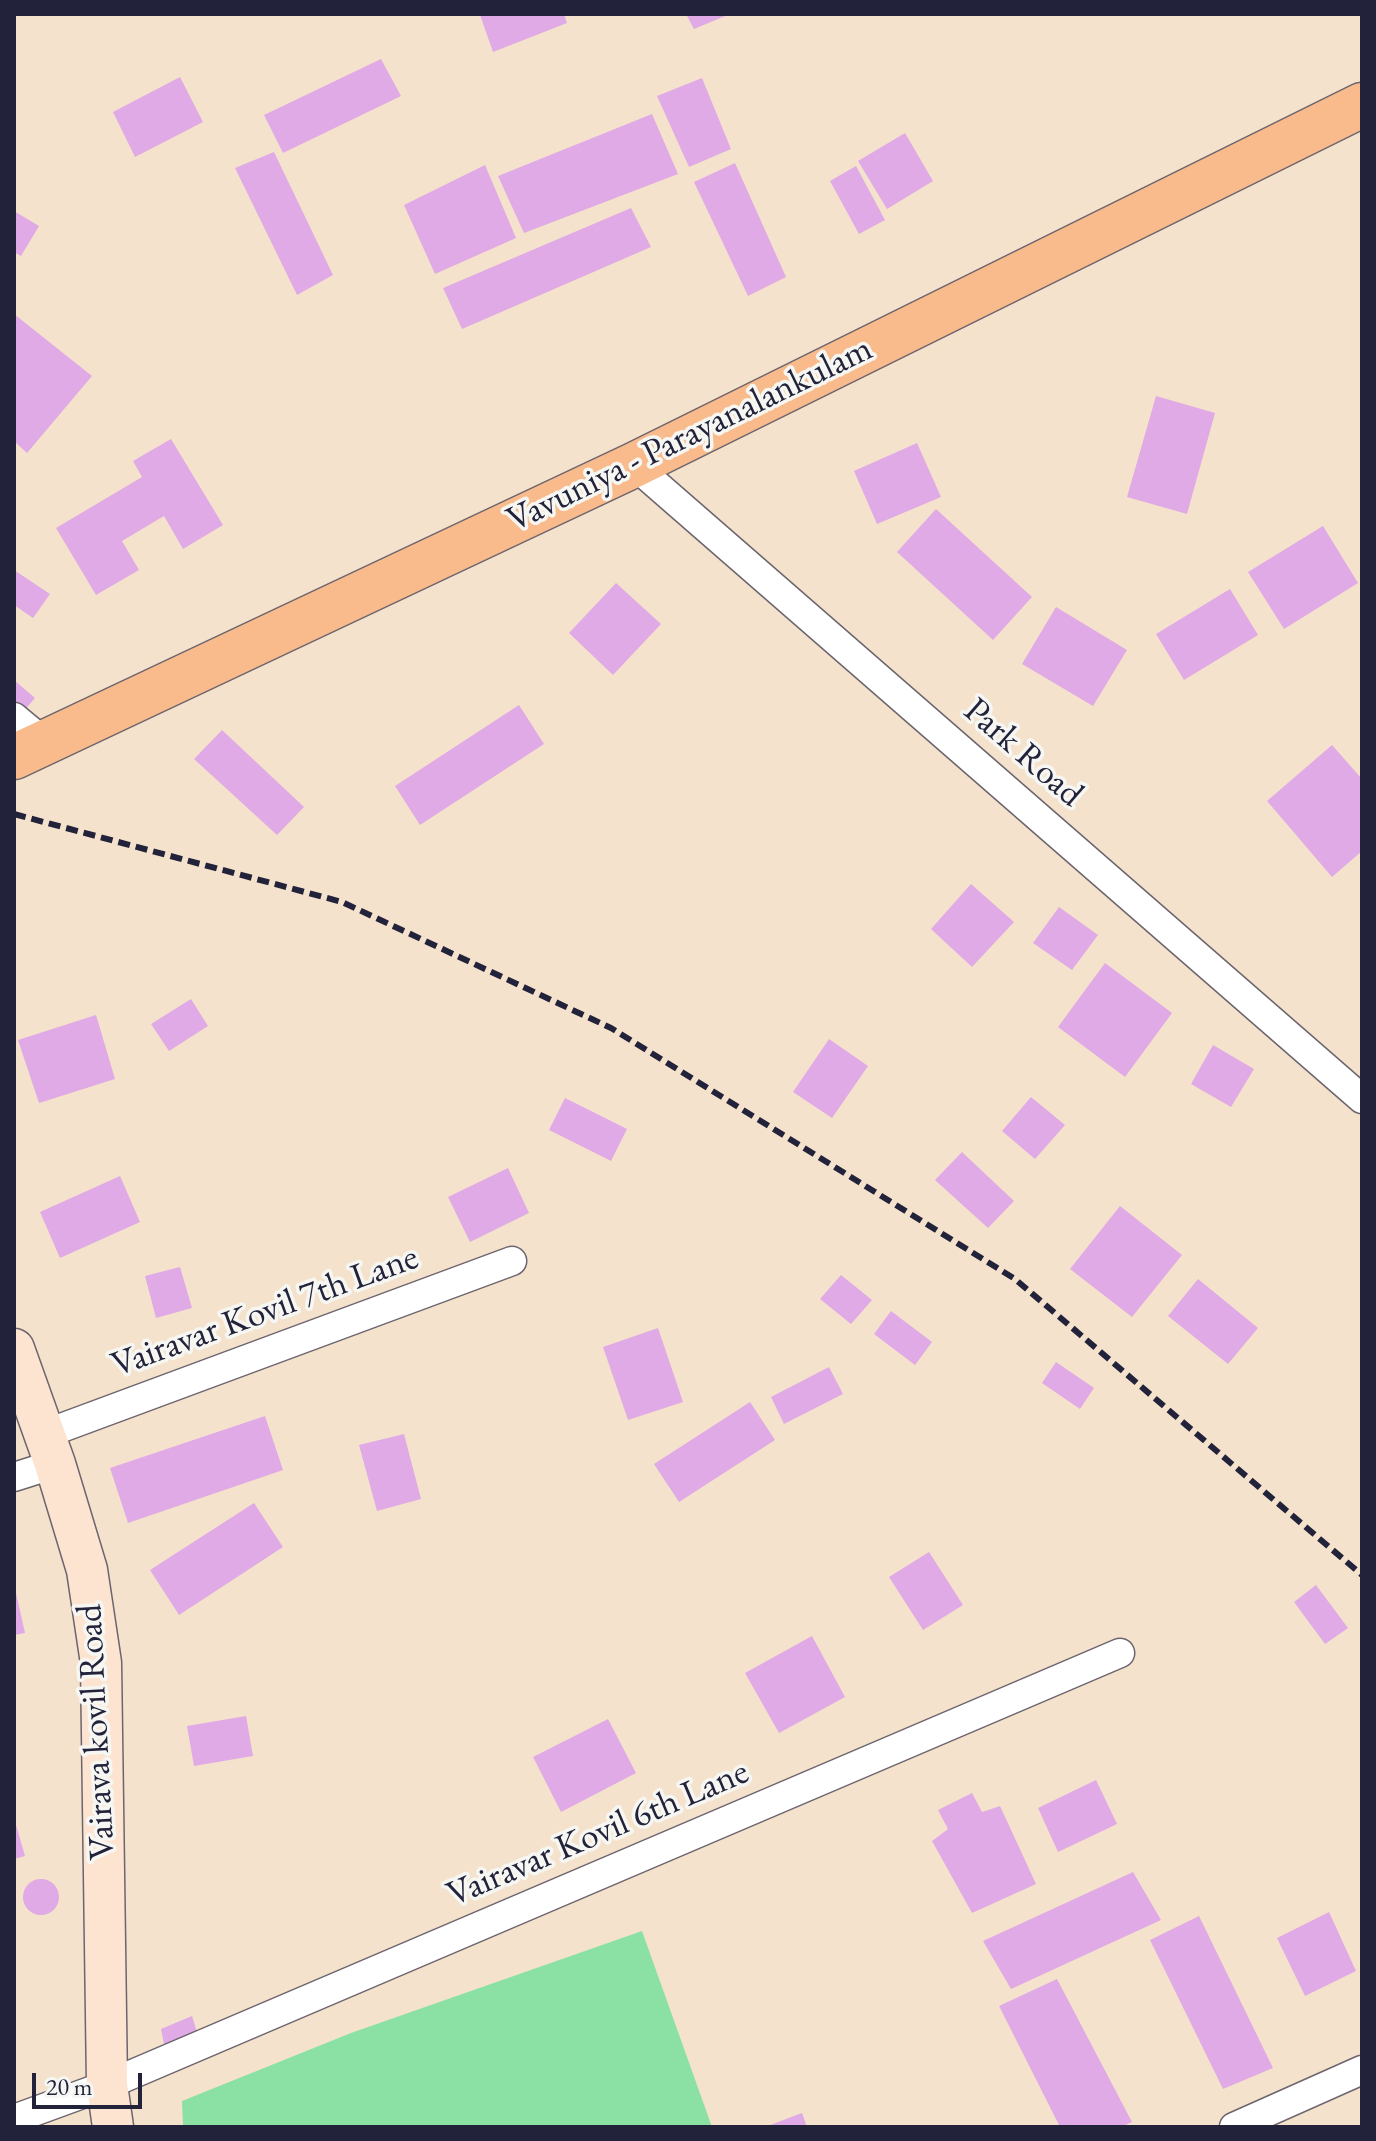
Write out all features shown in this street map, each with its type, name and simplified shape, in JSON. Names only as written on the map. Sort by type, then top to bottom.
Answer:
[{"type":"highway","name":"Vavuniya - Parayanalankulam","points":[[24,739],[634,465],[1362,105]]},
{"type":"street","name":"Park Road","points":[[634,465],[1362,1098]]},
{"type":"street","name":"Vairavar Kovil 7th Lane","points":[[14,1477],[50,1449],[512,1261]]},
{"type":"street","name":"Vairava kovil Road","points":[[14,1349],[50,1449],[87,1570],[101,1663],[107,2085],[113,2127]]},
{"type":"street","name":"Vairavar Kovil 6th Lane","points":[[14,2119],[107,2085],[1120,1653]]},
{"type":"street","points":[[1234,2127],[1362,2070]]},
{"type":"green space","points":[[642,1931],[712,2127],[183,2127],[182,2101],[351,2033]]},
{"type":"building","points":[[564,14],[567,23],[493,52],[480,15]]},
{"type":"building","points":[[686,14],[730,14],[694,29]]},
{"type":"building","points":[[381,59],[401,96],[283,153],[264,115]]},
{"type":"building","points":[[180,77],[203,122],[135,157],[113,112]]},
{"type":"building","points":[[702,78],[731,149],[689,167],[657,96]]},
{"type":"building","points":[[652,114],[678,174],[524,233],[498,176]]},
{"type":"building","points":[[905,133],[933,181],[887,209],[858,161]]},
{"type":"building","points":[[274,152],[333,275],[297,295],[235,168]]},
{"type":"building","points":[[735,163],[786,277],[748,296],[694,182]]},
{"type":"building","points":[[485,165],[516,238],[435,274],[404,205]]},
{"type":"building","points":[[856,166],[885,220],[859,234],[830,181]]},
{"type":"building","points":[[631,208],[651,247],[462,329],[443,288]]},
{"type":"building","points":[[14,211],[39,226],[21,256],[14,252]]},
{"type":"building","points":[[14,314],[92,376],[27,453],[14,441]]},
{"type":"building","points":[[1156,396],[1215,413],[1187,514],[1127,497]]},
{"type":"building","points":[[171,439],[223,525],[183,549],[164,516],[122,541],[139,570],[96,595],[56,528],[142,477],[133,461]]},
{"type":"building","points":[[917,443],[941,497],[877,524],[854,471]]},
{"type":"building","points":[[936,509],[1032,597],[993,640],[897,552]]},
{"type":"building","points":[[1323,526],[1358,583],[1284,629],[1248,572]]},
{"type":"building","points":[[14,570],[50,594],[33,618],[14,605]]},
{"type":"building","points":[[616,583],[661,624],[613,675],[569,633]]},
{"type":"building","points":[[1230,589],[1258,635],[1184,680],[1156,634]]},
{"type":"building","points":[[1056,607],[1127,650],[1093,706],[1022,664]]},
{"type":"building","points":[[14,680],[35,698],[23,712],[14,705]]},
{"type":"building","points":[[519,705],[544,744],[420,825],[395,786]]},
{"type":"building","points":[[222,730],[304,807],[277,835],[194,759]]},
{"type":"building","points":[[1332,745],[1362,779],[1362,851],[1332,877],[1267,801]]},
{"type":"building","points":[[971,884],[1014,922],[972,967],[931,929]]},
{"type":"building","points":[[1059,907],[1098,935],[1072,970],[1033,943]]},
{"type":"building","points":[[1105,963],[1172,1013],[1125,1077],[1058,1027]]},
{"type":"building","points":[[191,999],[208,1026],[169,1051],[151,1024]]},
{"type":"building","points":[[96,1015],[115,1079],[39,1103],[18,1040]]},
{"type":"building","points":[[829,1039],[868,1066],[832,1118],[793,1092]]},
{"type":"building","points":[[1213,1045],[1254,1069],[1231,1107],[1191,1084]]},
{"type":"building","points":[[1031,1097],[1065,1125],[1035,1159],[1002,1131]]},
{"type":"building","points":[[565,1098],[627,1129],[611,1161],[549,1130]]},
{"type":"building","points":[[962,1152],[1014,1201],[988,1228],[935,1180]]},
{"type":"building","points":[[508,1168],[529,1213],[470,1242],[448,1197]]},
{"type":"building","points":[[120,1176],[140,1222],[60,1258],[40,1212]]},
{"type":"building","points":[[1120,1206],[1182,1255],[1132,1317],[1070,1269]]},
{"type":"building","points":[[180,1267],[192,1308],[156,1318],[145,1276]]},
{"type":"building","points":[[841,1275],[872,1300],[851,1324],[820,1299]]},
{"type":"building","points":[[1198,1279],[1258,1328],[1228,1364],[1168,1316]]},
{"type":"building","points":[[891,1311],[932,1342],[915,1365],[874,1334]]},
{"type":"building","points":[[658,1328],[683,1402],[628,1420],[603,1347]]},
{"type":"building","points":[[1056,1362],[1094,1388],[1080,1409],[1042,1383]]},
{"type":"building","points":[[829,1367],[843,1394],[784,1424],[771,1397]]},
{"type":"building","points":[[750,1402],[775,1440],[679,1502],[654,1464]]},
{"type":"building","points":[[265,1416],[283,1470],[128,1523],[110,1468]]},
{"type":"building","points":[[404,1434],[421,1499],[377,1511],[359,1445]]},
{"type":"building","points":[[254,1503],[283,1547],[179,1615],[150,1570]]},
{"type":"building","points":[[929,1552],[963,1605],[923,1630],[889,1577]]},
{"type":"building","points":[[14,1584],[25,1633],[14,1635]]},
{"type":"building","points":[[1316,1585],[1348,1628],[1325,1644],[1294,1602]]},
{"type":"building","points":[[812,1636],[845,1697],[779,1733],[745,1673]]},
{"type":"building","points":[[246,1716],[253,1756],[194,1766],[187,1726]]},
{"type":"building","points":[[608,1719],[636,1773],[561,1812],[533,1757]]},
{"type":"building","points":[[1096,1780],[1117,1824],[1058,1852],[1038,1808]]},
{"type":"building","points":[[972,1793],[982,1812],[1000,1806],[1036,1884],[972,1913],[932,1841],[948,1829],[938,1810]]},
{"type":"building","points":[[14,1818],[25,1856],[14,1859]]},
{"type":"building","points":[[1133,1872],[1161,1920],[1011,1989],[983,1941]]},
{"type":"building","points":[[41,1879],[54,1884],[59,1897],[54,1910],[41,1915],[28,1910],[23,1897],[28,1884]]},
{"type":"building","points":[[1329,1912],[1356,1971],[1305,1996],[1277,1938]]},
{"type":"building","points":[[1199,1916],[1273,2068],[1223,2089],[1150,1940]]},
{"type":"building","points":[[1057,1979],[1132,2122],[1121,2127],[1060,2127],[999,2006]]},
{"type":"building","points":[[192,2016],[197,2032],[164,2044],[161,2029]]},
{"type":"building","points":[[802,2113],[807,2127],[765,2127]]},
{"type":"railway","points":[[14,814],[342,902],[611,1028],[1015,1279],[1362,1575]]}]
